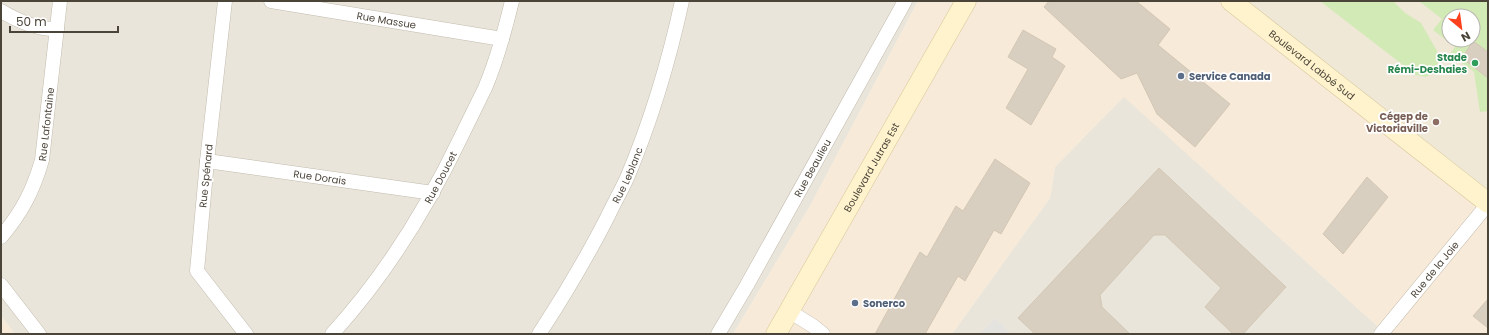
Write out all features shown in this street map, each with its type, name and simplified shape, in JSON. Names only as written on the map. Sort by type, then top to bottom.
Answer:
[{"type":"main road","name":"Boulevard Jutras Est","points":[[776,334],[966,1]]},
{"type":"main road","name":"Boulevard Labbé Sud","points":[[1231,1],[1488,204]]},
{"type":"street","name":"Rue Lafontaine","points":[[1,236],[13,222],[26,202],[36,181],[42,160],[60,1]]},
{"type":"street","name":"Rue Spénard","points":[[225,1],[207,161],[197,271],[246,334]]},
{"type":"street","name":"Rue Massue","points":[[271,1],[502,39]]},
{"type":"street","name":"Rue Doucet","points":[[332,334],[399,250],[433,193],[485,87],[502,39],[512,1]]},
{"type":"street","name":"Rue Leblanc","points":[[539,334],[560,303],[594,242],[626,178],[654,106],[675,35],[682,1]]},
{"type":"street","name":"Rue Beaulieu","points":[[718,334],[747,285],[905,1]]},
{"type":"street","points":[[1,11],[27,24],[47,30],[57,29]]},
{"type":"street","name":"Rue Dorais","points":[[207,161],[433,193]]},
{"type":"street","name":"Rue de la Joie","points":[[1381,334],[1488,204]]},
{"type":"street","points":[[1,285],[39,334]]},
{"type":"street","points":[[789,311],[823,334]]},
{"type":"shaded area","points":[[1,1],[918,1],[810,206],[733,334],[15,334],[1,316]]},
{"type":"shaded area","points":[[918,1],[1229,1],[1488,203],[1488,334],[1386,334],[1124,97],[1055,167],[1050,198],[952,334],[733,334],[810,206]]},
{"type":"shaded area","name":"Cégep de Victoriaville","points":[[1229,1],[1488,1],[1488,203]]},
{"type":"shaded area","points":[[1124,96],[1386,334],[952,334],[1050,198],[1055,167]]},
{"type":"shaded area","points":[[1,316],[15,334],[1,334]]},
{"type":"shaded area","points":[[995,318],[1011,334],[980,334]]},
{"type":"green space","points":[[1320,1],[1393,1],[1405,13],[1421,23],[1437,51],[1438,63],[1433,73],[1426,77],[1416,75]]},
{"type":"green space","name":"Stade Rémi-Deshaies","points":[[1419,1],[1488,1],[1488,111],[1480,112],[1474,72],[1450,54],[1454,48],[1481,48],[1481,8],[1441,8],[1441,18]]},
{"type":"green space","name":"Stade Rémi-Deshaies","points":[[1441,20],[1441,36],[1433,30]]},
{"type":"building","points":[[1049,1],[1136,1],[1170,29],[1158,45],[1230,104],[1195,147],[1157,114],[1137,73],[1121,79],[1044,7]]},
{"type":"building","points":[[1023,30],[1056,49],[1052,57],[1065,66],[1031,125],[1006,108],[1028,69],[1008,57]]},
{"type":"building","points":[[1481,47],[1488,52],[1488,78],[1462,58],[1468,48]]},
{"type":"building","points":[[995,159],[1030,183],[1001,234],[994,230],[965,281],[958,276],[925,334],[875,334],[920,252],[927,257],[956,206],[963,211]]},
{"type":"building","points":[[1159,168],[1286,287],[1243,334],[1233,334],[1205,307],[1221,288],[1165,235],[1154,235],[1100,295],[1102,307],[1130,334],[1035,334],[1018,318]]},
{"type":"building","points":[[1367,177],[1388,197],[1343,254],[1323,234]]},
{"type":"building","points":[[1488,299],[1488,328],[1473,316]]},
{"type":"place","name":"Stade Rémi-Deshaies","points":[[1475,63]]},
{"type":"place","name":"Service Canada","points":[[1181,76]]},
{"type":"place","name":"Cégep de Victoriaville","points":[[1436,122]]},
{"type":"place","name":"Sonerco","points":[[855,303]]}]
